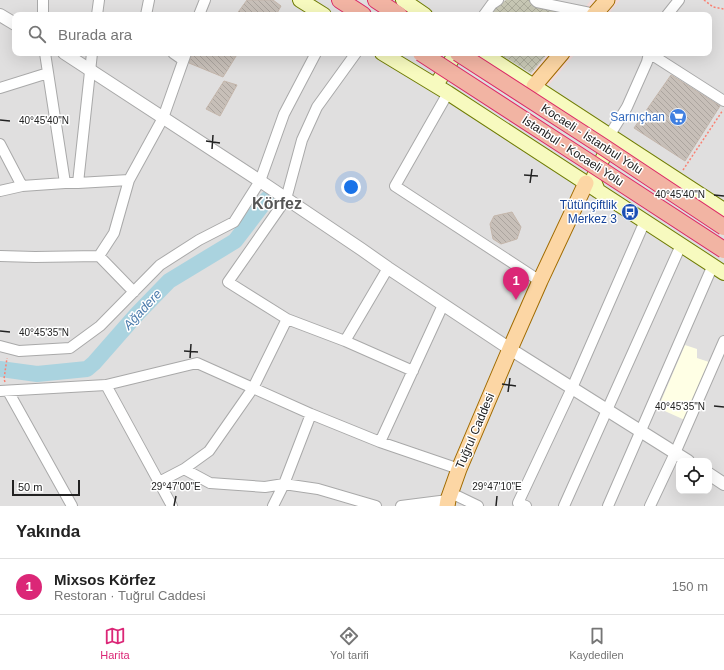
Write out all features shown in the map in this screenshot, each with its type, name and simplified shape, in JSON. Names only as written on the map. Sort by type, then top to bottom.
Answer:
[{"type":"highway","points":[[340,0],[358,12]]},
{"type":"highway","points":[[376,0],[394,12]]},
{"type":"highway","name":"İstanbul - Kocaeli Yolu","points":[[426,56],[724,250]]},
{"type":"highway","name":"Kocaeli - İstanbul Yolu","points":[[462,56],[602,146],[724,227]]},
{"type":"main road","points":[[300,0],[319,12]]},
{"type":"main road","points":[[403,0],[421,12]]},
{"type":"main road","points":[[597,12],[607,0]]},
{"type":"main road","points":[[387,56],[436,85],[718,269]]},
{"type":"main road","points":[[436,85],[455,56]]},
{"type":"main road","points":[[488,56],[724,210]]},
{"type":"main road","points":[[534,86],[559,56]]},
{"type":"main road","points":[[592,187],[609,136]]},
{"type":"main road","points":[[592,187],[594,176],[609,146],[622,144]]},
{"type":"main road","name":"Tuğrul Caddesi","points":[[449,500],[459,469],[540,281],[592,187]]},
{"type":"street","points":[[43,0],[43,12]]},
{"type":"street","points":[[97,12],[99,0]]},
{"type":"street","points":[[147,12],[149,0]]},
{"type":"street","points":[[201,12],[205,0]]},
{"type":"street","points":[[486,12],[492,4],[498,0]]},
{"type":"street","points":[[535,0],[537,2],[585,12]]},
{"type":"street","points":[[669,12],[679,0]]},
{"type":"street","points":[[0,15],[12,22]]},
{"type":"street","points":[[45,56],[65,182]]},
{"type":"street","points":[[69,56],[260,181],[510,349],[683,458]]},
{"type":"street","points":[[78,183],[92,56]]},
{"type":"street","points":[[4,347],[19,351],[70,348],[100,326],[160,265],[199,240],[234,222],[260,181],[284,114],[314,56]]},
{"type":"street","points":[[354,56],[317,107],[302,140],[286,199],[228,282],[287,320],[345,340],[413,371]]},
{"type":"street","points":[[609,136],[627,107],[648,56]]},
{"type":"street","points":[[654,56],[724,101]]},
{"type":"street","points":[[99,256],[114,233],[129,180],[163,118],[184,57]]},
{"type":"street","points":[[0,88],[48,73]]},
{"type":"street","points":[[448,93],[395,186],[540,281]]},
{"type":"street","points":[[0,144],[22,186]]},
{"type":"street","points":[[0,191],[22,186],[65,182],[78,183],[129,180]]},
{"type":"street","points":[[521,505],[645,221]]},
{"type":"street","points":[[564,506],[681,244]]},
{"type":"street","points":[[0,256],[35,258],[99,256],[134,292]]},
{"type":"street","points":[[345,340],[388,268]]},
{"type":"street","points":[[608,506],[640,431],[718,269]]},
{"type":"street","points":[[380,442],[443,305]]},
{"type":"street","points":[[159,482],[184,469],[210,451],[253,388],[287,320]]},
{"type":"street","points":[[650,506],[724,341]]},
{"type":"street","points":[[72,506],[4,391],[106,385],[197,363],[311,414],[380,442],[459,469]]},
{"type":"street","points":[[106,385],[172,506]]},
{"type":"street","points":[[273,506],[284,484],[311,414]]},
{"type":"street","points":[[184,469],[210,483],[265,487],[284,484],[318,489],[376,506]]},
{"type":"street","points":[[712,476],[724,484]]},
{"type":"street","points":[[401,506],[449,500],[478,506]]},
{"type":"path","points":[[704,0],[713,7],[724,9]]},
{"type":"path","points":[[677,180],[724,108]]},
{"type":"path","points":[[4,347],[4,391]]},
{"type":"shaded area","points":[[0,0],[724,0],[724,506],[0,506]]},
{"type":"shaded area","points":[[506,0],[530,0],[534,5],[566,12],[492,12],[497,6]]},
{"type":"shaded area","points":[[591,0],[620,0],[610,12],[581,12]]},
{"type":"shaded area","points":[[503,56],[545,56],[531,73]]},
{"type":"shaded area","points":[[546,56],[573,56],[543,92],[526,81]]},
{"type":"shaded area","points":[[685,345],[697,349],[697,358],[712,363],[687,421],[658,408]]},
{"type":"building","points":[[247,0],[273,0],[281,6],[278,12],[238,12]]},
{"type":"building","points":[[191,56],[236,56],[223,77],[189,63]]},
{"type":"building","name":"Sarnıçhan","points":[[671,75],[720,106],[685,161],[634,128]]},
{"type":"building","points":[[224,81],[237,85],[220,116],[206,109]]},
{"type":"building","points":[[512,212],[521,227],[517,239],[501,244],[493,239],[490,224],[494,216]]},
{"type":"waterway","name":"Ağadere","points":[[0,369],[37,374],[87,369],[169,281],[235,241],[267,199]]},
{"type":"place","name":"Sarnıçhan","points":[[678,117]]},
{"type":"place","name":"Tütünçiftlik Merkez 3","points":[[630,212]]},
{"type":"place","name":"Mixsos Körfez","points":[[516,300]]},
{"type":"district","name":"Körfez","points":[[277,203]]}]
